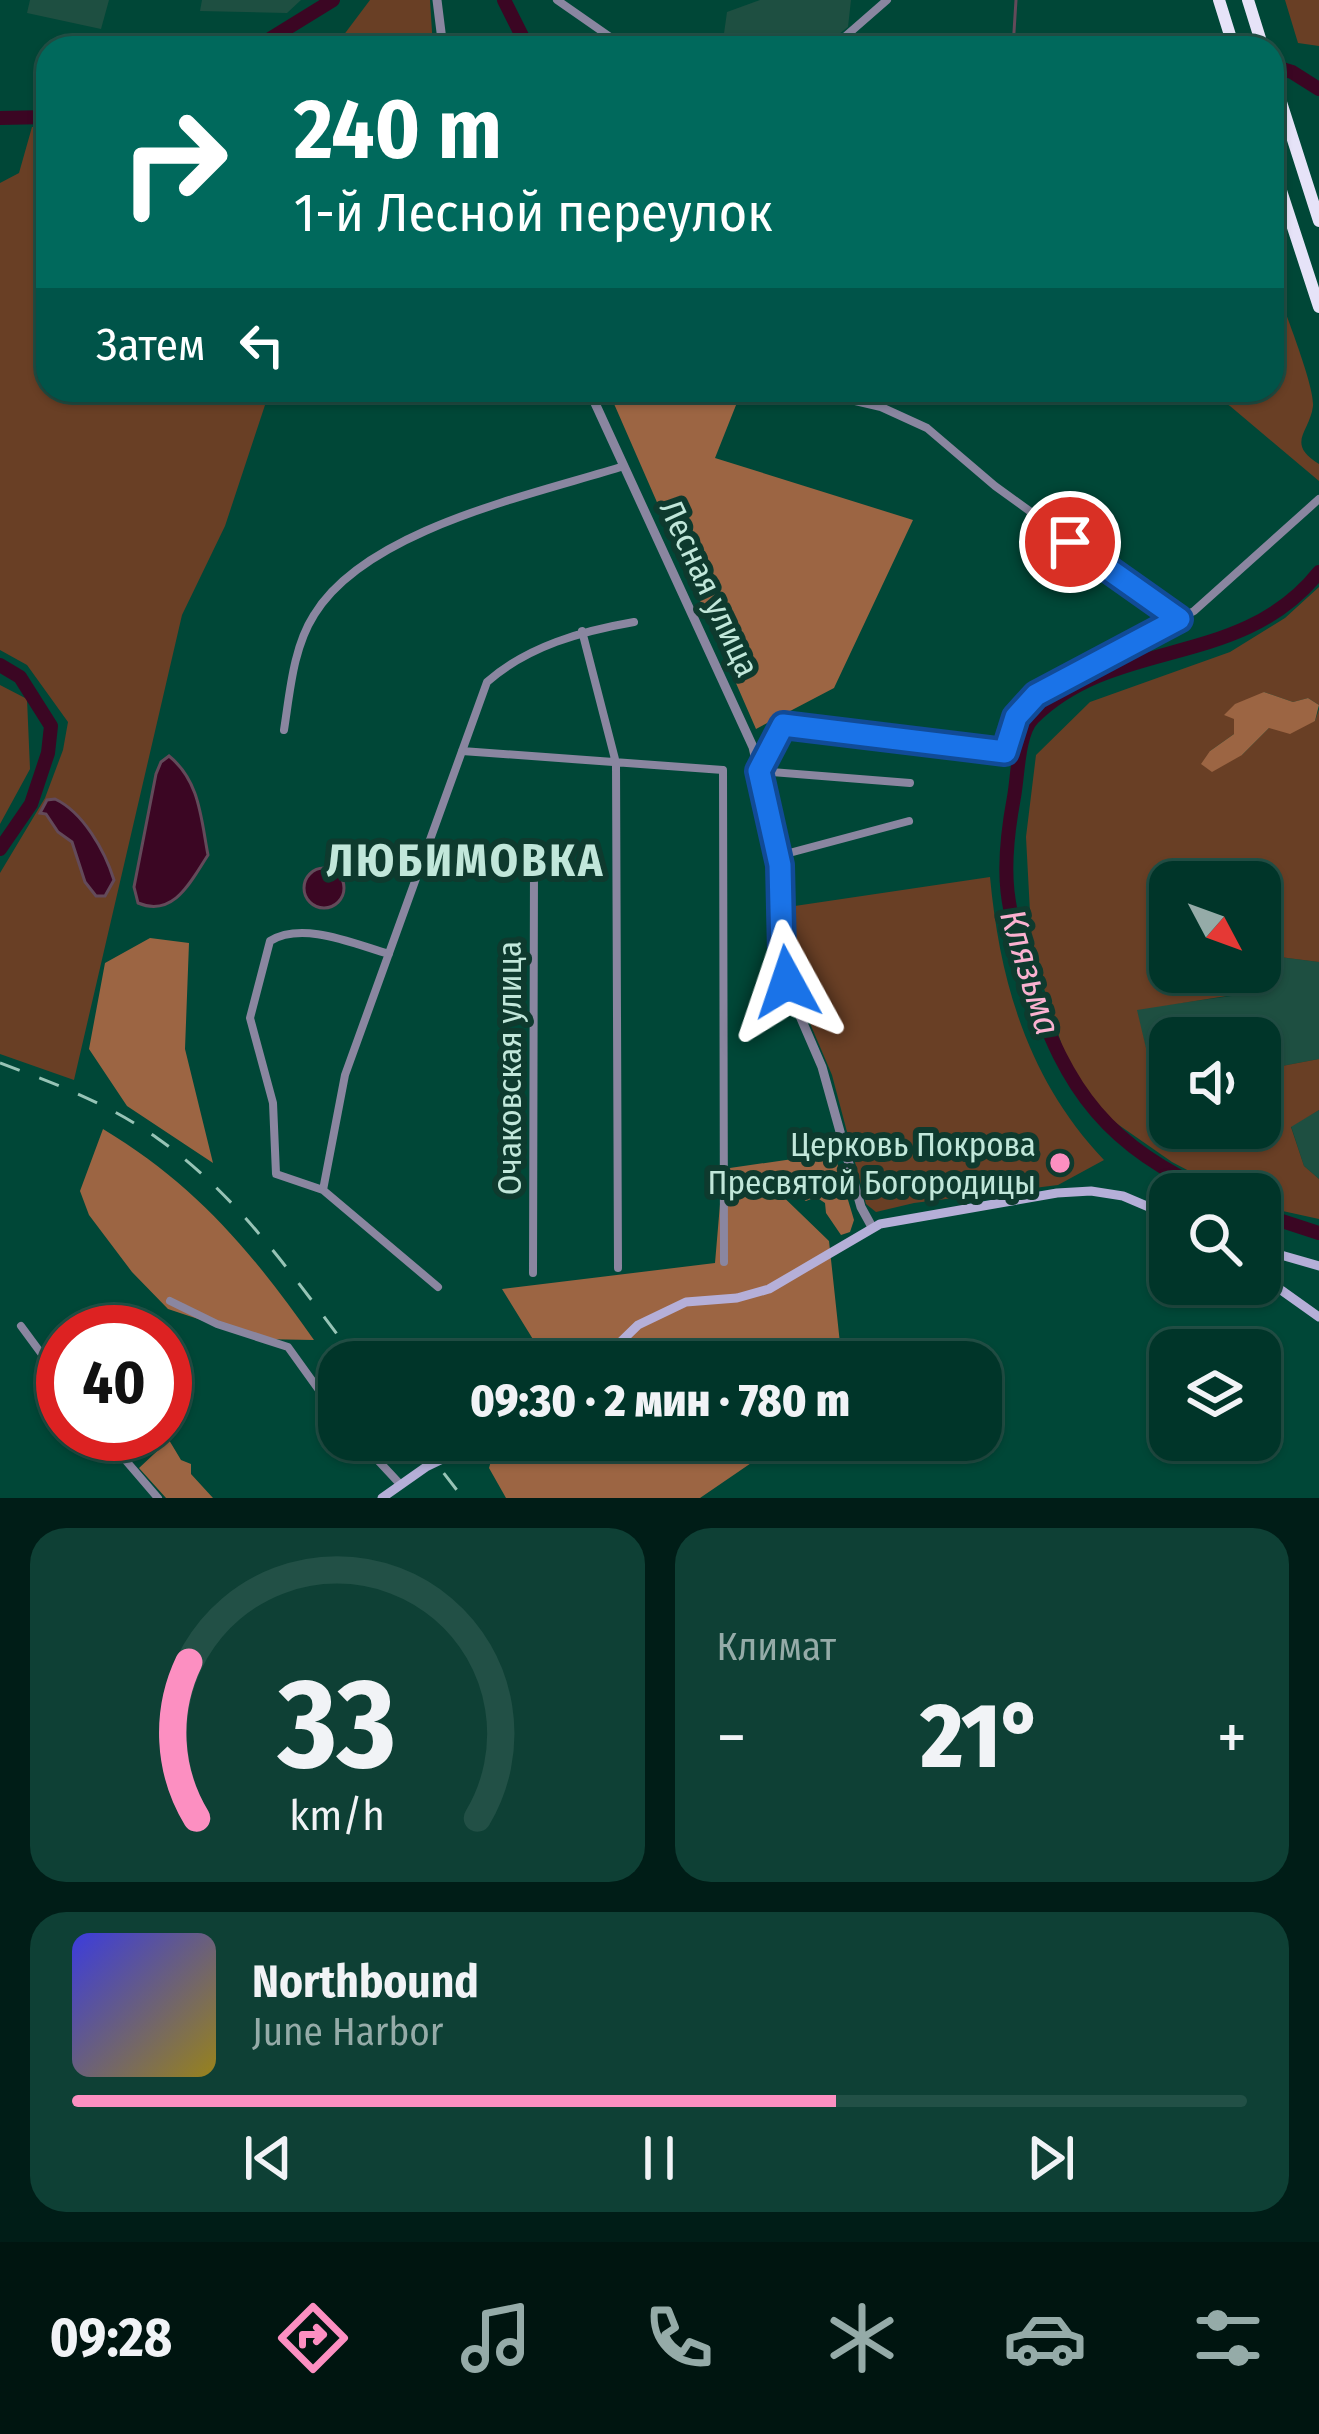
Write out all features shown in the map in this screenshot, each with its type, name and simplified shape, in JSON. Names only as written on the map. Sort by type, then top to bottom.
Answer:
[{"type":"highway","points":[[1217,0],[1231,36]]},
{"type":"highway","points":[[1248,0],[1259,36]]},
{"type":"highway","points":[[1284,110],[1319,221]]},
{"type":"highway","points":[[1284,200],[1319,307]]},
{"type":"main road","points":[[622,1341],[638,1325],[686,1301],[737,1298],[769,1289],[872,1227],[895,1220],[1066,1192],[1111,1193],[1149,1208]]},
{"type":"main road","points":[[1281,1255],[1319,1266]]},
{"type":"main road","points":[[1281,1289],[1319,1317]]},
{"type":"main road","points":[[382,1498],[439,1461]]},
{"type":"street","points":[[437,0],[442,36]]},
{"type":"street","points":[[557,0],[609,36]]},
{"type":"street","points":[[846,36],[887,0]]},
{"type":"street","name":"Лесная улица","points":[[595,402],[753,746],[778,856],[787,986],[822,1067],[861,1207],[872,1227]]},
{"type":"street","points":[[860,402],[927,428],[995,486],[1179,619]]},
{"type":"street","points":[[284,730],[292,672],[314,614],[357,568],[430,527],[624,466]]},
{"type":"street","points":[[910,783],[759,771],[783,725],[1005,752],[1016,717],[1036,695],[1194,611],[1319,499]]},
{"type":"street","points":[[323,1190],[345,1076],[488,682],[505,666],[582,632],[634,622]]},
{"type":"street","points":[[582,632],[616,763],[618,1268]]},
{"type":"street","points":[[462,751],[722,770],[724,1262]]},
{"type":"street","points":[[778,856],[908,821]]},
{"type":"street","name":"Очаковская улица","points":[[532,1274],[534,863]]},
{"type":"street","points":[[389,954],[326,936],[282,933],[269,940],[250,1018],[272,1103],[276,1174],[323,1190],[438,1287]]},
{"type":"street","points":[[170,1301],[217,1324],[288,1347],[318,1389]]},
{"type":"street","points":[[21,1326],[36,1346]]},
{"type":"street","points":[[127,1461],[158,1498]]},
{"type":"street","points":[[379,1461],[400,1483]]},
{"type":"shaded area","points":[[30,0],[109,0],[101,29],[27,13]]},
{"type":"shaded area","points":[[202,0],[301,0],[287,13],[200,11]]},
{"type":"shaded area","points":[[370,0],[430,0],[432,36],[343,36]]},
{"type":"shaded area","points":[[760,0],[851,0],[848,27],[836,36],[724,36],[727,12]]},
{"type":"shaded area","points":[[1285,0],[1319,0],[1319,46],[1298,43]]},
{"type":"shaded area","points":[[32,127],[36,127],[36,402],[266,402],[225,526],[182,615],[74,1080],[0,1054],[0,873],[45,798],[68,722],[27,665],[0,650],[0,183],[19,173]]},
{"type":"shaded area","points":[[1284,309],[1312,395],[1301,443],[1319,464],[1319,481],[1224,402],[1284,402]]},
{"type":"shaded area","points":[[613,402],[737,402],[715,458],[913,520],[834,688],[756,729]]},
{"type":"shaded area","points":[[1319,587],[1319,705],[1308,698],[1293,702],[1264,692],[1235,719],[1234,734],[1210,751],[1242,755],[1269,728],[1315,721],[1319,709],[1319,962],[1281,957],[1281,861],[1149,861],[1149,993],[1246,993],[1137,1010],[1149,1061],[1149,1146],[1103,1114],[1069,1068],[1032,950],[1026,837],[1036,755],[1090,702],[1230,652],[1285,618]]},
{"type":"shaded area","points":[[0,685],[27,699],[30,769],[0,824]]},
{"type":"shaded area","points":[[1264,692],[1293,702],[1308,698],[1319,705],[1315,721],[1290,734],[1269,728],[1242,755],[1212,772],[1201,764],[1234,734],[1234,719],[1224,715],[1235,704]]},
{"type":"shaded area","points":[[169,756],[193,789],[208,855],[180,894],[151,906],[138,903],[134,887],[156,774]]},
{"type":"shaded area","points":[[55,799],[84,823],[105,857],[114,880],[105,896],[96,896],[85,882],[72,842],[40,813],[47,800]]},
{"type":"shaded area","points":[[324,868],[338,874],[344,888],[338,902],[324,908],[310,902],[304,888],[310,874]]},
{"type":"shaded area","points":[[990,877],[1001,955],[1023,1029],[1056,1098],[1104,1160],[1058,1185],[876,1212],[866,1204],[832,1075],[792,981],[788,907]]},
{"type":"shaded area","points":[[150,938],[189,943],[185,1049],[213,1163],[127,1106],[89,1049],[105,963]]},
{"type":"shaded area","points":[[1281,957],[1319,962],[1319,1059],[1281,1066],[1281,1017],[1149,1017],[1149,1062],[1136,1009],[1281,993]]},
{"type":"shaded area","points":[[1319,1059],[1319,1110],[1291,1127],[1304,1166],[1319,1179],[1319,1219],[1281,1211],[1281,1173],[1193,1173],[1153,1149],[1281,1149],[1281,1066]]},
{"type":"shaded area","points":[[1319,1110],[1319,1179],[1304,1166],[1291,1126]]},
{"type":"shaded area","points":[[103,1129],[166,1173],[220,1222],[314,1340],[258,1339],[192,1317],[192,1305],[164,1305],[89,1215],[80,1191]]},
{"type":"shaded area","points":[[834,1153],[854,1220],[850,1232],[841,1235],[825,1203],[816,1197],[806,1201],[772,1178],[770,1184],[829,1241],[840,1341],[534,1341],[502,1289],[715,1263],[723,1169]]},
{"type":"shaded area","points":[[146,1461],[191,1464],[191,1474],[213,1498],[166,1498],[139,1468]]},
{"type":"shaded area","points":[[491,1461],[754,1461],[700,1498],[506,1498],[489,1468]]},
{"type":"waterway","name":"Клязьма","points":[[274,36],[333,0]]},
{"type":"waterway","name":"Клязьма","points":[[504,0],[522,36]]},
{"type":"waterway","points":[[1014,36],[1016,0]]},
{"type":"waterway","name":"Клязьма","points":[[1284,70],[1319,89]]},
{"type":"waterway","name":"Клязьма","points":[[0,118],[36,117]]},
{"type":"waterway","name":"Клязьма","points":[[1173,1173],[1119,1135],[1077,1085],[1045,1021],[1022,956],[1006,871],[1024,734],[1033,718],[1066,692],[1102,674],[1253,625],[1288,603],[1319,572]]},
{"type":"waterway","name":"Клязьма","points":[[0,665],[20,677],[51,726],[48,753],[31,804],[0,849]]},
{"type":"waterway","name":"Клязьма","points":[[1281,1221],[1319,1233]]},
{"type":"railway","points":[[0,1063],[100,1105],[187,1161],[266,1242],[342,1341]]},
{"type":"railway","points":[[434,1461],[463,1498]]},
{"type":"place","name":"Церковь Покрова Пресвятой Богородицы","points":[[1060,1163]]},
{"type":"district","name":"ЛЮБИМОВКА","points":[[466,860]]},
{"type":"route","points":[[787,982],[780,865],[759,771],[783,725],[1005,752],[1016,717],[1036,695],[1179,619],[1070,542]]}]
